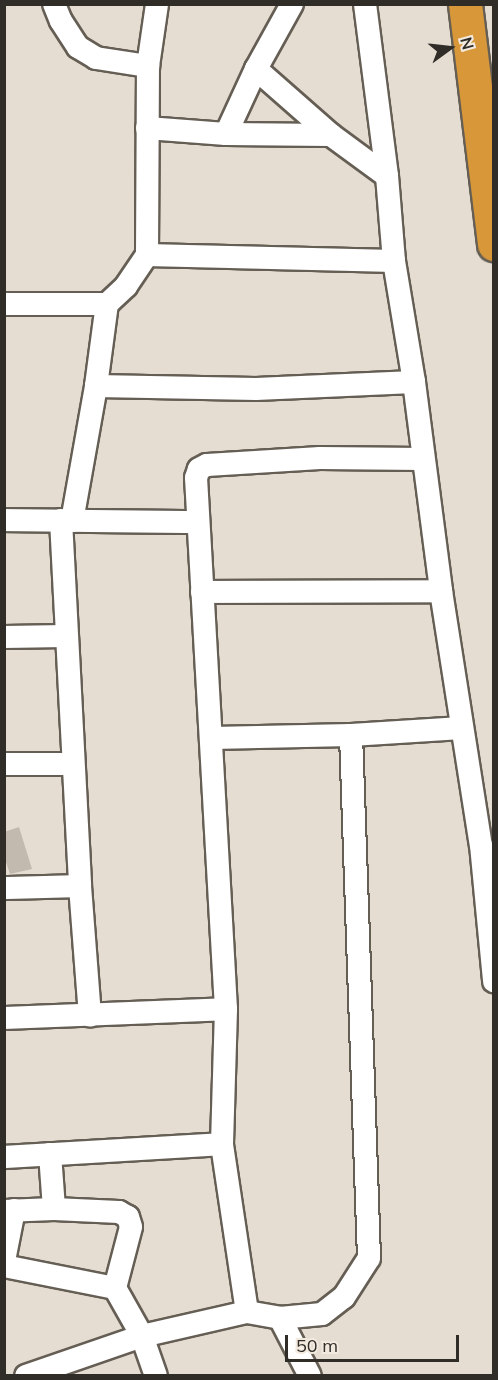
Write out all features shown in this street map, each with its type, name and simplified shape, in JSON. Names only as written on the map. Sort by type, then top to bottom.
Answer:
[{"type":"highway","points":[[465,4],[494,243]]},
{"type":"street","points":[[54,4],[61,21],[78,47],[96,58],[147,66]]},
{"type":"street","points":[[90,1016],[66,636],[66,520],[96,386],[107,304],[126,286],[147,255],[147,66],[157,4]]},
{"type":"street","points":[[226,134],[256,69],[292,4]]},
{"type":"street","points":[[364,4],[387,176],[394,261],[414,382],[422,459],[441,591],[481,845],[494,981]]},
{"type":"street","points":[[256,69],[331,135],[387,176]]},
{"type":"street","points":[[147,128],[226,134],[331,135]]},
{"type":"street","points":[[147,255],[394,261]]},
{"type":"street","points":[[4,304],[107,304]]},
{"type":"street","points":[[96,386],[256,389],[414,382]]},
{"type":"street","points":[[248,1312],[222,1144],[226,1009],[196,478],[199,469],[207,465],[320,458],[422,459]]},
{"type":"street","points":[[4,520],[197,522]]},
{"type":"street","points":[[202,592],[441,591]]},
{"type":"street","points":[[4,637],[66,636]]},
{"type":"street","points":[[212,738],[351,735],[462,728]]},
{"type":"street","points":[[26,1376],[142,1336],[248,1312],[280,1318],[322,1314],[344,1297],[369,1258],[351,735]]},
{"type":"street","points":[[4,764],[74,764]]},
{"type":"street","points":[[4,888],[80,886]]},
{"type":"street","points":[[4,1018],[226,1009]]},
{"type":"street","points":[[4,1157],[222,1144]]},
{"type":"street","points":[[50,1154],[54,1209]]},
{"type":"street","points":[[4,1260],[9,1211],[54,1209],[119,1212],[128,1217],[131,1227],[116,1288],[142,1336],[156,1376]]},
{"type":"street","points":[[4,1266],[116,1288]]},
{"type":"street","points":[[280,1318],[308,1374]]},
{"type":"building","points":[[19,827],[32,869],[10,874],[4,856],[4,832]]}]
